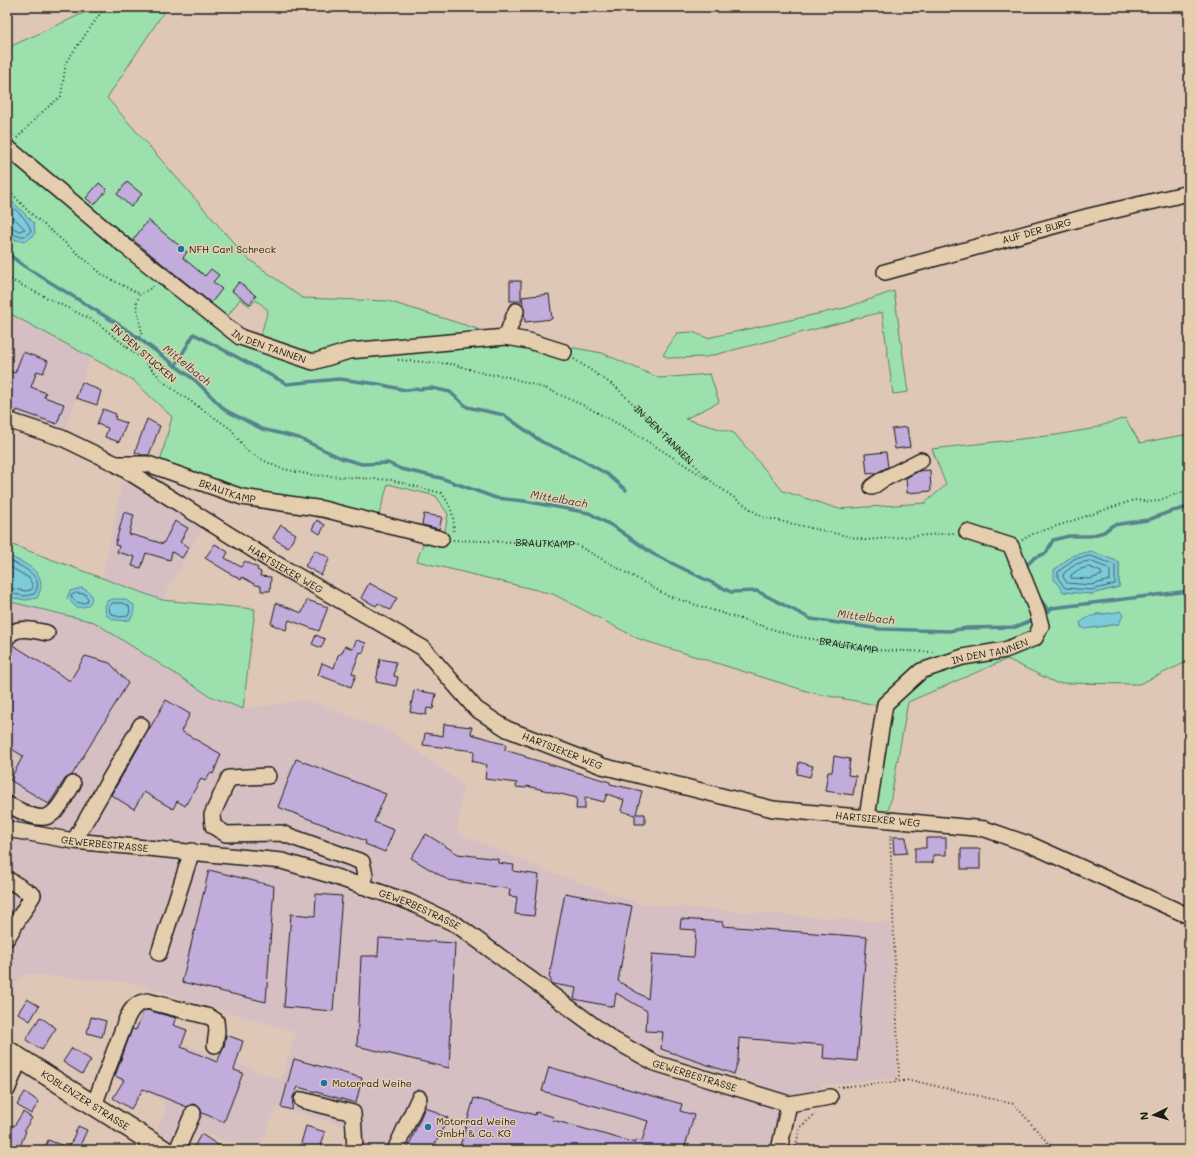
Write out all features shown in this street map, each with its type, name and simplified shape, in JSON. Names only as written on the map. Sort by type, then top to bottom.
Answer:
[{"type":"main road","name":"KOBLENZER STRASSE","points":[[13,1054],[164,1150]]},
{"type":"street","name":"IN DEN TANNEN","points":[[7,147],[125,246],[240,337],[313,362],[349,351],[506,337],[529,341],[564,352]]},
{"type":"street","name":"AUF DER BURG","points":[[885,272],[1090,216],[1189,193]]},
{"type":"street","points":[[506,337],[516,312]]},
{"type":"street","name":"HARTSIEKER WEG","points":[[7,420],[62,438],[116,464],[268,559],[423,648],[476,709],[507,729],[602,766],[774,809],[867,817],[886,821],[985,829],[1031,846],[1189,916]]},
{"type":"street","points":[[872,487],[882,480],[921,460]]},
{"type":"street","name":"BRAUTKAMP","points":[[116,464],[148,464],[242,498],[324,509],[446,540]]},
{"type":"street","points":[[967,532],[1011,546]]},
{"type":"street","name":"IN DEN TANNEN","points":[[867,817],[885,704],[921,671],[964,657],[1005,650],[1035,638],[1041,626],[1037,611],[1011,546]]},
{"type":"street","points":[[7,638],[10,633],[19,629],[47,632]]},
{"type":"street","points":[[74,841],[140,724]]},
{"type":"street","points":[[268,776],[229,778],[212,815],[213,826],[226,834],[281,833],[362,862],[365,875],[361,886]]},
{"type":"street","points":[[7,804],[28,815],[43,818],[50,816],[58,810],[73,784]]},
{"type":"street","name":"GEWERBESTRASSE","points":[[7,829],[74,841],[192,851],[282,861],[361,886],[409,902],[458,925],[612,1039],[655,1063],[789,1104],[830,1097]]},
{"type":"street","points":[[159,953],[192,851]]},
{"type":"street","points":[[7,879],[33,895],[7,938]]},
{"type":"street","points":[[94,1105],[127,1018],[133,1008],[139,1003],[147,1001],[210,1017],[216,1021],[217,1031],[215,1045]]},
{"type":"street","points":[[7,1090],[13,1054]]},
{"type":"street","points":[[395,1150],[419,1098]]},
{"type":"street","points":[[302,1100],[353,1113],[355,1150]]},
{"type":"street","points":[[779,1150],[789,1104]]},
{"type":"street","points":[[176,1150],[194,1113]]},
{"type":"path","points":[[7,147],[40,114],[61,96],[66,62],[105,7]]},
{"type":"path","points":[[8,190],[50,231],[104,276],[140,294]]},
{"type":"path","name":"IN DEN STUCKEN","points":[[7,278],[96,322],[143,360],[167,385],[231,430],[247,451],[272,464],[311,475],[391,480],[441,493],[445,497],[454,518],[454,527],[446,540]]},
{"type":"path","points":[[127,348],[142,333],[136,304],[140,294],[156,285]]},
{"type":"path","name":"IN DEN TANNEN","points":[[564,352],[616,387],[713,483],[762,517],[865,540],[967,532]]},
{"type":"path","points":[[394,360],[452,364],[486,374],[505,376],[547,389],[587,407],[631,431],[713,483]]},
{"type":"path","points":[[1011,546],[1034,534],[1107,508],[1134,500],[1152,502],[1189,490]]},
{"type":"path","name":"BRAUTKAMP","points":[[446,540],[575,544],[668,596],[794,636],[877,650],[936,652]]},
{"type":"path","points":[[890,826],[899,1077],[894,1082]]},
{"type":"path","points":[[830,1097],[830,1088],[910,1080],[1014,1104],[1054,1150]]},
{"type":"path","points":[[795,1150],[800,1126],[815,1114],[821,1113]]},
{"type":"shaded area","points":[[7,312],[90,357],[64,433],[7,414]]},
{"type":"shaded area","points":[[123,479],[203,526],[162,600],[102,579]]},
{"type":"shaded area","points":[[7,601],[94,622],[210,696],[243,709],[306,700],[389,731],[463,785],[457,833],[550,872],[641,904],[892,923],[897,1078],[821,1085],[821,1094],[784,1095],[770,1150],[352,1150],[350,1127],[276,1107],[259,1150],[198,1132],[187,1150],[181,1150],[154,1134],[166,1112],[163,1100],[107,1076],[126,1022],[281,1080],[296,1032],[128,982],[23,974],[7,999]]},
{"type":"green space","points":[[97,7],[167,7],[107,98],[246,257],[302,298],[388,301],[487,332],[602,353],[659,378],[710,374],[719,402],[685,419],[734,433],[783,491],[839,509],[925,503],[946,485],[932,449],[1056,435],[1091,429],[1125,418],[1140,443],[1189,434],[1189,661],[1139,684],[1056,683],[1007,659],[908,702],[888,814],[870,813],[882,706],[813,693],[639,639],[553,594],[417,561],[425,538],[443,543],[448,514],[436,496],[388,484],[378,518],[241,493],[159,466],[172,417],[133,380],[7,312],[7,233],[16,240],[14,203],[7,201],[7,48]],"holes":[[[240,299],[250,306],[256,300],[268,310],[260,338],[247,332],[227,317]],[[1072,556],[1106,558],[1119,562],[1119,587],[1091,594],[1081,592],[1054,570]],[[1120,611],[1118,624],[1090,628],[1096,614],[1113,614]]]},
{"type":"green space","points":[[894,291],[908,392],[893,394],[882,312],[706,357],[669,358],[663,355],[677,333],[693,332],[707,338],[845,308]]},
{"type":"green space","points":[[7,543],[162,600],[255,609],[243,709],[210,696],[94,622],[7,601]]},
{"type":"water","points":[[7,201],[14,203],[34,223],[35,233],[27,241],[16,240],[7,233]]},
{"type":"water","points":[[1091,551],[1119,562],[1119,587],[1091,594],[1063,592],[1054,579],[1054,570],[1072,556]]},
{"type":"water","points":[[7,555],[29,566],[39,576],[41,589],[37,598],[26,600],[7,597]]},
{"type":"water","points":[[81,588],[90,593],[92,600],[87,606],[76,607],[67,598],[70,591]]},
{"type":"water","points":[[112,599],[124,599],[134,605],[134,612],[130,620],[117,620],[106,615],[105,606],[107,601]]},
{"type":"water","points":[[1120,611],[1123,615],[1119,624],[1085,629],[1081,627],[1080,623],[1085,619],[1095,615]]},
{"type":"building","points":[[127,182],[142,194],[131,207],[117,194]]},
{"type":"building","points":[[99,183],[107,190],[94,205],[86,198]]},
{"type":"building","points":[[148,220],[187,252],[183,258],[205,276],[211,269],[219,275],[213,282],[222,289],[211,303],[133,240]]},
{"type":"building","points":[[510,281],[521,281],[521,301],[510,301]]},
{"type":"building","points":[[239,282],[256,296],[250,304],[232,291]]},
{"type":"building","points":[[549,294],[552,319],[525,322],[522,297]]},
{"type":"building","points":[[23,352],[48,361],[43,373],[37,371],[31,387],[46,393],[44,397],[64,404],[57,424],[17,410],[16,413],[7,410],[7,370],[15,373]]},
{"type":"building","points":[[82,382],[101,391],[97,405],[76,398]]},
{"type":"building","points":[[103,409],[116,414],[115,419],[127,423],[119,442],[105,437],[108,428],[97,424]]},
{"type":"building","points":[[147,419],[160,426],[149,455],[142,455],[135,452]]},
{"type":"building","points":[[907,427],[910,447],[895,449],[892,429]]},
{"type":"building","points":[[886,452],[888,467],[876,473],[867,474],[865,454]]},
{"type":"building","points":[[930,470],[931,491],[907,493],[906,478],[919,471]]},
{"type":"building","points":[[124,512],[134,515],[129,534],[163,544],[175,521],[188,528],[180,542],[189,547],[182,558],[172,552],[170,560],[146,553],[141,568],[132,566],[135,557],[117,552],[119,546],[115,545]]},
{"type":"building","points":[[424,514],[442,517],[439,529],[422,525]]},
{"type":"building","points":[[317,520],[325,525],[320,534],[312,529]]},
{"type":"building","points":[[281,525],[296,534],[288,548],[273,538]]},
{"type":"building","points":[[215,544],[228,552],[225,558],[241,567],[245,561],[258,568],[257,570],[261,572],[260,576],[271,577],[270,591],[261,591],[261,586],[256,585],[242,577],[241,580],[205,558]]},
{"type":"building","points":[[315,550],[330,558],[321,575],[305,566]]},
{"type":"building","points":[[369,583],[397,598],[390,610],[378,603],[376,606],[361,598]]},
{"type":"building","points":[[307,600],[328,607],[319,631],[289,620],[286,630],[271,624],[276,603],[302,613]]},
{"type":"building","points":[[316,635],[325,639],[321,648],[312,644]]},
{"type":"building","points":[[356,640],[366,643],[363,653],[360,652],[352,673],[356,675],[351,687],[318,675],[322,663],[334,668],[338,655],[342,653],[345,646],[353,649]]},
{"type":"building","points":[[13,645],[70,681],[85,656],[110,663],[128,683],[72,775],[65,779],[49,804],[10,780],[23,756],[7,746],[7,647]]},
{"type":"building","points":[[380,659],[396,662],[394,676],[398,677],[396,686],[376,682]]},
{"type":"building","points":[[414,690],[436,694],[433,709],[427,708],[426,715],[410,712]]},
{"type":"building","points":[[166,700],[190,714],[181,731],[221,754],[213,774],[210,773],[205,781],[201,779],[185,806],[177,801],[173,809],[144,792],[134,809],[111,795]]},
{"type":"building","points":[[444,724],[472,727],[471,734],[506,744],[505,750],[610,782],[610,784],[642,791],[636,814],[645,814],[645,824],[635,824],[635,815],[621,811],[624,800],[607,794],[604,802],[585,797],[585,809],[576,809],[577,798],[527,786],[526,788],[516,787],[517,783],[485,779],[487,765],[472,761],[475,751],[423,745],[425,733],[443,736]]},
{"type":"building","points":[[834,756],[850,759],[848,775],[856,776],[853,795],[825,791],[828,772],[832,772]]},
{"type":"building","points":[[296,759],[386,794],[374,822],[394,830],[385,852],[365,844],[366,841],[278,807]]},
{"type":"building","points":[[799,762],[813,766],[810,777],[797,774]]},
{"type":"building","points":[[426,834],[458,854],[498,859],[498,863],[514,865],[513,871],[539,875],[534,916],[515,914],[517,897],[509,896],[510,889],[448,880],[411,858]]},
{"type":"building","points":[[893,837],[906,837],[907,853],[894,854]]},
{"type":"building","points":[[926,838],[946,838],[946,855],[933,855],[933,863],[915,863],[915,848],[926,848]]},
{"type":"building","points":[[961,849],[980,849],[980,869],[961,869]]},
{"type":"building","points":[[209,870],[274,886],[266,1002],[182,982]]},
{"type":"building","points":[[565,893],[632,906],[618,981],[648,999],[652,954],[694,957],[696,930],[680,929],[681,919],[723,922],[723,926],[867,937],[857,1061],[823,1058],[824,1045],[739,1038],[738,1061],[734,1074],[661,1049],[663,1032],[646,1031],[647,1011],[616,993],[614,1007],[574,999],[576,988],[553,984],[549,977]]},
{"type":"building","points":[[316,894],[342,896],[333,1011],[284,1007],[291,914],[315,916]]},
{"type":"building","points":[[379,938],[455,943],[449,1068],[357,1046],[361,956],[378,956]]},
{"type":"building","points":[[27,999],[39,1006],[30,1021],[18,1013]]},
{"type":"building","points":[[147,1010],[176,1018],[173,1025],[187,1030],[181,1047],[217,1062],[224,1047],[226,1035],[243,1041],[234,1070],[243,1073],[224,1122],[202,1113],[200,1108],[196,1105],[192,1104],[187,1107],[143,1089],[131,1109],[113,1098],[124,1080],[115,1076],[132,1029],[136,1030],[143,1012]]},
{"type":"building","points":[[40,1017],[56,1028],[42,1050],[26,1040]]},
{"type":"building","points":[[91,1017],[106,1021],[102,1037],[87,1033]]},
{"type":"building","points":[[72,1048],[91,1060],[82,1074],[63,1062]]},
{"type":"building","name":"Motorrad Weihe","points":[[294,1059],[362,1078],[356,1103],[298,1087],[293,1097],[292,1110],[281,1107]]},
{"type":"building","points":[[549,1067],[682,1104],[680,1111],[694,1115],[684,1150],[459,1150],[474,1098],[535,1115],[536,1112],[554,1117],[553,1120],[635,1143],[636,1140],[642,1141],[648,1121],[542,1091]]},
{"type":"building","points":[[25,1092],[39,1102],[31,1114],[17,1105]]},
{"type":"building","name":"Motorrad Weihe GmbH & Co. KG","points":[[425,1107],[448,1118],[432,1150],[407,1150]]},
{"type":"building","points":[[23,1112],[32,1118],[24,1130],[26,1131],[19,1149],[7,1144],[7,1139],[13,1125],[14,1126]]},
{"type":"building","points":[[78,1126],[87,1130],[78,1150],[44,1150],[48,1140],[69,1148]]},
{"type":"building","points":[[306,1126],[325,1132],[320,1150],[310,1148],[309,1150],[299,1150]]},
{"type":"building","points":[[201,1134],[226,1150],[199,1150],[194,1147]]},
{"type":"waterway","name":"Mittelbach","points":[[7,253],[24,266],[129,331],[196,381],[225,410],[262,429],[299,438],[341,458],[362,464],[388,463],[401,469],[441,478],[496,498],[524,501],[589,513],[616,528],[653,554],[731,592],[757,591],[811,619],[880,629],[949,631],[967,628],[1016,627],[1035,619]]},
{"type":"waterway","points":[[175,366],[194,334],[287,384],[339,379],[378,384],[405,390],[432,388],[450,392],[467,407],[504,415],[542,442],[575,456],[607,474],[626,490]]},
{"type":"waterway","points":[[1028,571],[1027,565],[1034,558],[1046,553],[1053,540],[1069,536],[1090,536],[1104,532],[1113,525],[1148,520],[1169,512],[1189,507]]},
{"type":"waterway","name":"Mittelbach","points":[[1042,616],[1052,608],[1189,591]]},
{"type":"waterway","points":[[1040,599],[1049,611]]},
{"type":"place","name":"NFH Carl Schreck","points":[[181,249]]},
{"type":"place","name":"Motorrad Weihe","points":[[324,1083]]},
{"type":"place","name":"Motorrad Weihe GmbH & Co. KG","points":[[428,1127]]}]
